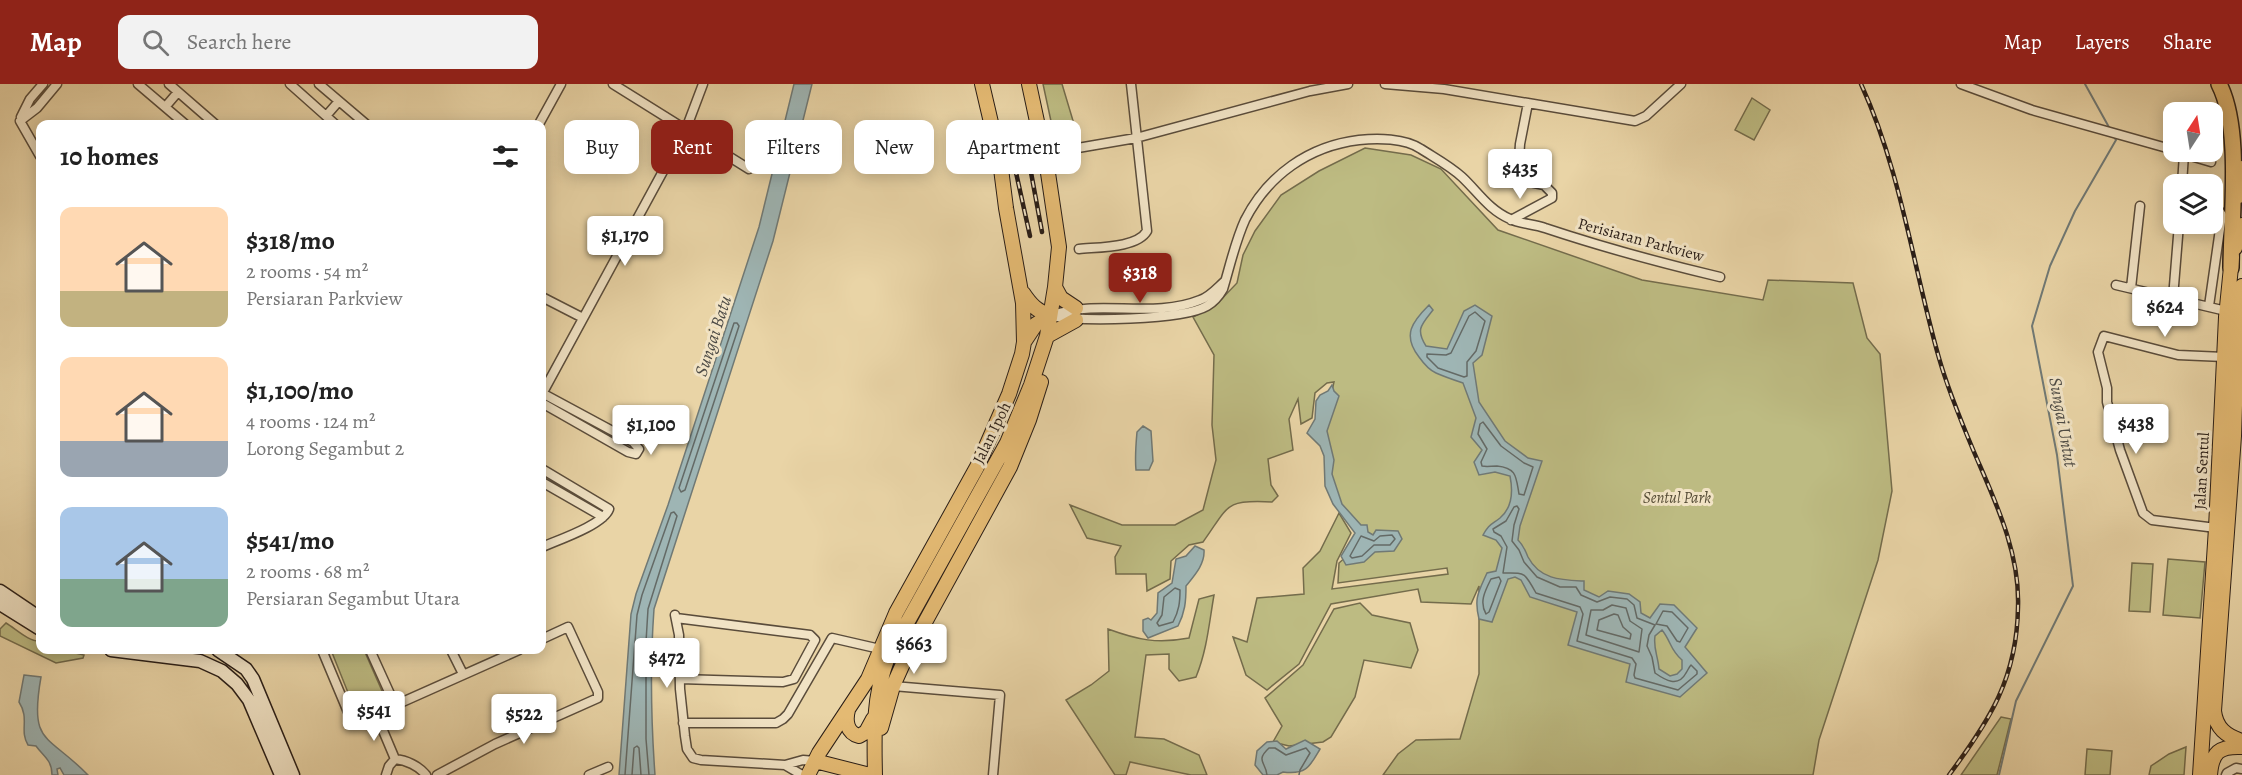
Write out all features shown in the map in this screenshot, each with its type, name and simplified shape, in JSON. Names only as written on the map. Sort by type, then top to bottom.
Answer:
[{"type":"highway","points":[[2219,84],[2228,103],[2234,129],[2230,268]]},
{"type":"main road","name":"Jalan Ipoh","points":[[982,84],[990,120]]},
{"type":"main road","name":"Jalan Ipoh","points":[[1029,84],[1036,120]]},
{"type":"main road","name":"Jalan Sentul","points":[[2242,168],[2230,268],[2237,316],[2234,436],[2214,711],[2222,730],[2228,736],[2242,741]]},
{"type":"main road","name":"Jalan Ipoh","points":[[808,775],[816,768],[849,707],[868,678],[896,613],[974,473],[1009,394],[1024,342],[1023,303],[1018,284],[1002,174]]},
{"type":"main road","name":"Jalan Ipoh","points":[[876,775],[875,711],[878,689],[888,657],[1007,443],[1031,385],[1047,336],[1055,287],[1058,240],[1046,174]]},
{"type":"main road","points":[[2230,268],[2242,225]]},
{"type":"main road","points":[[1018,284],[1030,304],[1050,316]]},
{"type":"main road","points":[[2237,316],[2242,286]]},
{"type":"main road","points":[[876,775],[882,721],[893,686],[906,657],[1014,458],[1039,392],[1047,353],[1047,336],[1076,314],[1061,298],[1055,287]]},
{"type":"main road","points":[[1024,342],[1036,324],[1050,316]]},
{"type":"main road","name":"Jalan Sentul","points":[[2200,775],[2216,528],[2224,357],[2237,316]]},
{"type":"main road","points":[[0,591],[36,615]]},
{"type":"main road","points":[[0,604],[36,626]]},
{"type":"main road","points":[[143,654],[200,661],[213,665],[230,677],[243,691],[253,708],[281,775]]},
{"type":"main road","points":[[196,654],[218,661],[240,678],[252,695],[262,730]]},
{"type":"main road","points":[[226,654],[246,669],[253,679],[293,775]]},
{"type":"main road","points":[[849,707],[846,716],[847,725],[850,732],[859,736],[869,728],[875,711]]},
{"type":"main road","points":[[2210,775],[2215,755],[2221,749],[2242,747]]},
{"type":"main road","points":[[816,768],[844,769],[870,775]]},
{"type":"street","points":[[20,121],[30,99],[43,84]]},
{"type":"street","points":[[20,121],[37,108],[57,84]]},
{"type":"street","points":[[138,84],[181,120]]},
{"type":"street","points":[[169,84],[210,120]]},
{"type":"street","points":[[290,84],[330,120]]},
{"type":"street","points":[[319,84],[361,120]]},
{"type":"street","points":[[541,120],[561,84]]},
{"type":"street","points":[[614,84],[672,120]]},
{"type":"street","points":[[689,120],[703,84]]},
{"type":"street","points":[[1079,249],[1131,243],[1143,238],[1148,231],[1131,84]]},
{"type":"street","points":[[1081,147],[1136,138],[1310,91],[1348,84]]},
{"type":"street","points":[[1385,84],[1444,89],[1628,121],[1646,117],[1681,84]]},
{"type":"street","points":[[1960,84],[2032,110],[2163,147]]},
{"type":"street","points":[[166,106],[178,92]]},
{"type":"street","points":[[326,116],[339,102]]},
{"type":"street","points":[[1511,220],[1552,198],[1552,193],[1544,185],[1520,180],[1518,176],[1520,144],[1528,104]]},
{"type":"street","points":[[20,121],[36,149]]},
{"type":"street","name":"Perisiaran Parkview","points":[[1076,314],[1167,316],[1188,313],[1218,297],[1246,219],[1276,177],[1293,163],[1313,153],[1350,141],[1386,140],[1420,148],[1447,165],[1489,206],[1511,220],[1537,225],[1720,277]]},
{"type":"street","points":[[546,386],[661,174]]},
{"type":"street","points":[[2131,288],[2140,206]]},
{"type":"street","points":[[2173,298],[2178,234]]},
{"type":"street","points":[[2209,306],[2219,234]]},
{"type":"street","points":[[2116,285],[2209,306],[2237,316]]},
{"type":"street","points":[[546,299],[583,318]]},
{"type":"street","points":[[1050,316],[1076,314]]},
{"type":"street","points":[[2216,528],[2152,520],[2143,513],[2120,450],[2107,402],[2107,388],[2098,352],[2104,336],[2178,355],[2224,357]]},
{"type":"street","points":[[546,395],[633,442],[639,449],[636,454],[628,452],[546,405]]},
{"type":"street","points":[[546,471],[608,508],[609,511],[585,528],[546,545]]},
{"type":"street","points":[[546,484],[603,517]]},
{"type":"street","points":[[680,679],[783,682],[794,679],[815,640],[810,635],[675,615],[683,723],[687,749],[697,760],[785,765],[803,760],[816,768]]},
{"type":"street","points":[[437,775],[495,744],[598,698],[585,662],[568,627],[546,637]]},
{"type":"street","points":[[683,723],[776,723],[788,714],[832,638],[880,649]]},
{"type":"street","points":[[324,654],[353,724],[510,654]]},
{"type":"street","points":[[372,654],[395,705]]},
{"type":"street","points":[[454,654],[463,674]]},
{"type":"street","points":[[893,686],[1000,695],[993,775]]},
{"type":"street","points":[[376,714],[395,759]]},
{"type":"street","points":[[386,775],[395,759]]},
{"type":"street","points":[[395,759],[405,760],[426,775]]},
{"type":"street","points":[[785,765],[802,775]]},
{"type":"street","points":[[589,775],[608,767]]},
{"type":"street","points":[[2226,775],[2236,768],[2242,769]]},
{"type":"green space","points":[[1043,84],[1062,84],[1073,120],[1051,120]]},
{"type":"green space","points":[[1752,98],[1770,110],[1754,140],[1735,130]]},
{"type":"green space","name":"Sentul Park","points":[[1365,148],[1411,155],[1441,169],[1498,230],[1642,280],[1763,300],[1768,280],[1853,283],[1867,338],[1880,354],[1892,491],[1878,560],[1819,740],[1813,775],[1383,775],[1398,754],[1416,740],[1460,739],[1479,674],[1479,586],[1471,604],[1421,602],[1418,589],[1331,604],[1299,664],[1267,690],[1246,675],[1233,637],[1247,642],[1257,598],[1304,594],[1303,568],[1320,551],[1339,513],[1351,533],[1337,561],[1332,589],[1448,574],[1447,568],[1338,583],[1339,563],[1367,538],[1337,500],[1323,432],[1334,382],[1327,383],[1315,393],[1312,418],[1301,424],[1298,399],[1289,419],[1293,450],[1268,459],[1271,485],[1278,496],[1272,502],[1245,502],[1229,507],[1203,542],[1189,545],[1171,561],[1170,579],[1147,591],[1146,574],[1116,574],[1115,557],[1121,546],[1087,538],[1070,505],[1122,525],[1175,525],[1203,510],[1216,460],[1212,425],[1214,355],[1193,317],[1216,305],[1237,283],[1243,255],[1255,231],[1281,195],[1319,171]]},
{"type":"green space","points":[[2168,559],[2205,562],[2200,618],[2163,615]]},
{"type":"green space","points":[[2132,563],[2153,564],[2150,612],[2129,611]]},
{"type":"green space","points":[[1214,595],[1205,647],[1196,677],[1179,681],[1169,669],[1169,654],[1146,655],[1135,737],[1164,739],[1199,755],[1207,775],[1191,775],[1130,762],[1126,775],[1115,775],[1066,700],[1109,671],[1108,629],[1148,640],[1167,641],[1189,638],[1199,599]]},
{"type":"green space","points":[[1360,603],[1372,615],[1410,623],[1418,650],[1411,668],[1364,660],[1355,697],[1331,737],[1323,742],[1289,746],[1273,742],[1282,726],[1265,698],[1303,665],[1334,609]]},
{"type":"green space","points":[[6,623],[36,641],[36,653],[0,636],[0,629]]},
{"type":"green space","points":[[37,654],[84,655],[83,658],[56,663]]},
{"type":"green space","points":[[333,654],[366,654],[386,700],[357,715]]},
{"type":"green space","points":[[2001,717],[2011,719],[1997,775],[1961,775]]},
{"type":"green space","points":[[2186,747],[2184,775],[2149,775],[2151,766],[2169,754]]},
{"type":"green space","points":[[2087,749],[2112,751],[2110,775],[2085,775]]},
{"type":"water","points":[[794,84],[812,84],[803,120],[785,120]]},
{"type":"water","points":[[772,174],[790,174],[773,241],[654,609],[652,692],[655,775],[619,775],[631,614],[636,594],[668,505],[759,227]]},
{"type":"water","points":[[1429,305],[1433,310],[1420,331],[1426,346],[1447,349],[1464,311],[1475,305],[1492,316],[1482,355],[1473,363],[1479,402],[1505,441],[1528,458],[1542,461],[1520,526],[1518,540],[1533,565],[1539,570],[1560,579],[1584,581],[1584,590],[1599,597],[1608,591],[1629,594],[1640,602],[1641,613],[1650,618],[1660,604],[1674,605],[1697,628],[1685,647],[1707,673],[1680,697],[1626,682],[1630,664],[1568,645],[1577,612],[1530,597],[1521,580],[1515,577],[1508,579],[1492,622],[1479,619],[1477,600],[1479,591],[1487,573],[1496,571],[1502,548],[1496,540],[1483,535],[1504,514],[1510,504],[1512,487],[1510,476],[1495,472],[1479,475],[1474,462],[1482,450],[1471,437],[1476,418],[1463,383],[1433,372],[1419,357],[1411,342],[1411,329]],"holes":[[[1662,630],[1675,653],[1682,660],[1682,669],[1670,676],[1659,669],[1655,644],[1655,636]]]},
{"type":"water","points":[[1332,385],[1339,396],[1327,431],[1334,460],[1332,474],[1342,504],[1361,525],[1367,525],[1368,532],[1373,535],[1376,530],[1398,531],[1402,539],[1394,551],[1375,552],[1364,562],[1346,565],[1341,556],[1355,533],[1333,504],[1325,486],[1324,456],[1320,446],[1307,433],[1315,419],[1316,401]]},
{"type":"water","points":[[1143,426],[1151,431],[1153,461],[1149,470],[1136,470],[1137,432]]},
{"type":"water","points":[[1195,546],[1204,550],[1203,560],[1186,586],[1185,607],[1178,626],[1148,638],[1143,631],[1143,620],[1148,618],[1151,620],[1157,613],[1158,593],[1172,583],[1176,559],[1186,556]]},
{"type":"water","points":[[24,675],[41,677],[38,715],[40,727],[45,736],[88,775],[64,775],[60,768],[57,769],[58,775],[52,775],[47,759],[36,746],[28,745],[24,734],[24,714],[19,702]]},
{"type":"water","points":[[1305,740],[1320,749],[1310,765],[1303,771],[1263,775],[1255,765],[1257,751],[1267,742],[1277,741],[1286,749]]},
{"type":"waterway","name":"Sungai Untut","points":[[2085,84],[2110,129]]},
{"type":"waterway","name":"Sungai Untut","points":[[1999,775],[2016,701],[2073,586],[2057,455],[2032,326],[2050,266],[2075,211],[2116,140],[2114,137]]},
{"type":"railway","points":[[1861,84],[1875,117],[1896,185],[1943,370],[2005,527],[2018,587],[2016,632],[2007,677],[1989,716],[1949,775]]},
{"type":"railway","points":[[1016,174],[1030,236]]},
{"type":"railway","points":[[1031,174],[1042,232]]},
{"type":"water label","name":"Sungai Batu","points":[[713,336]]}]
